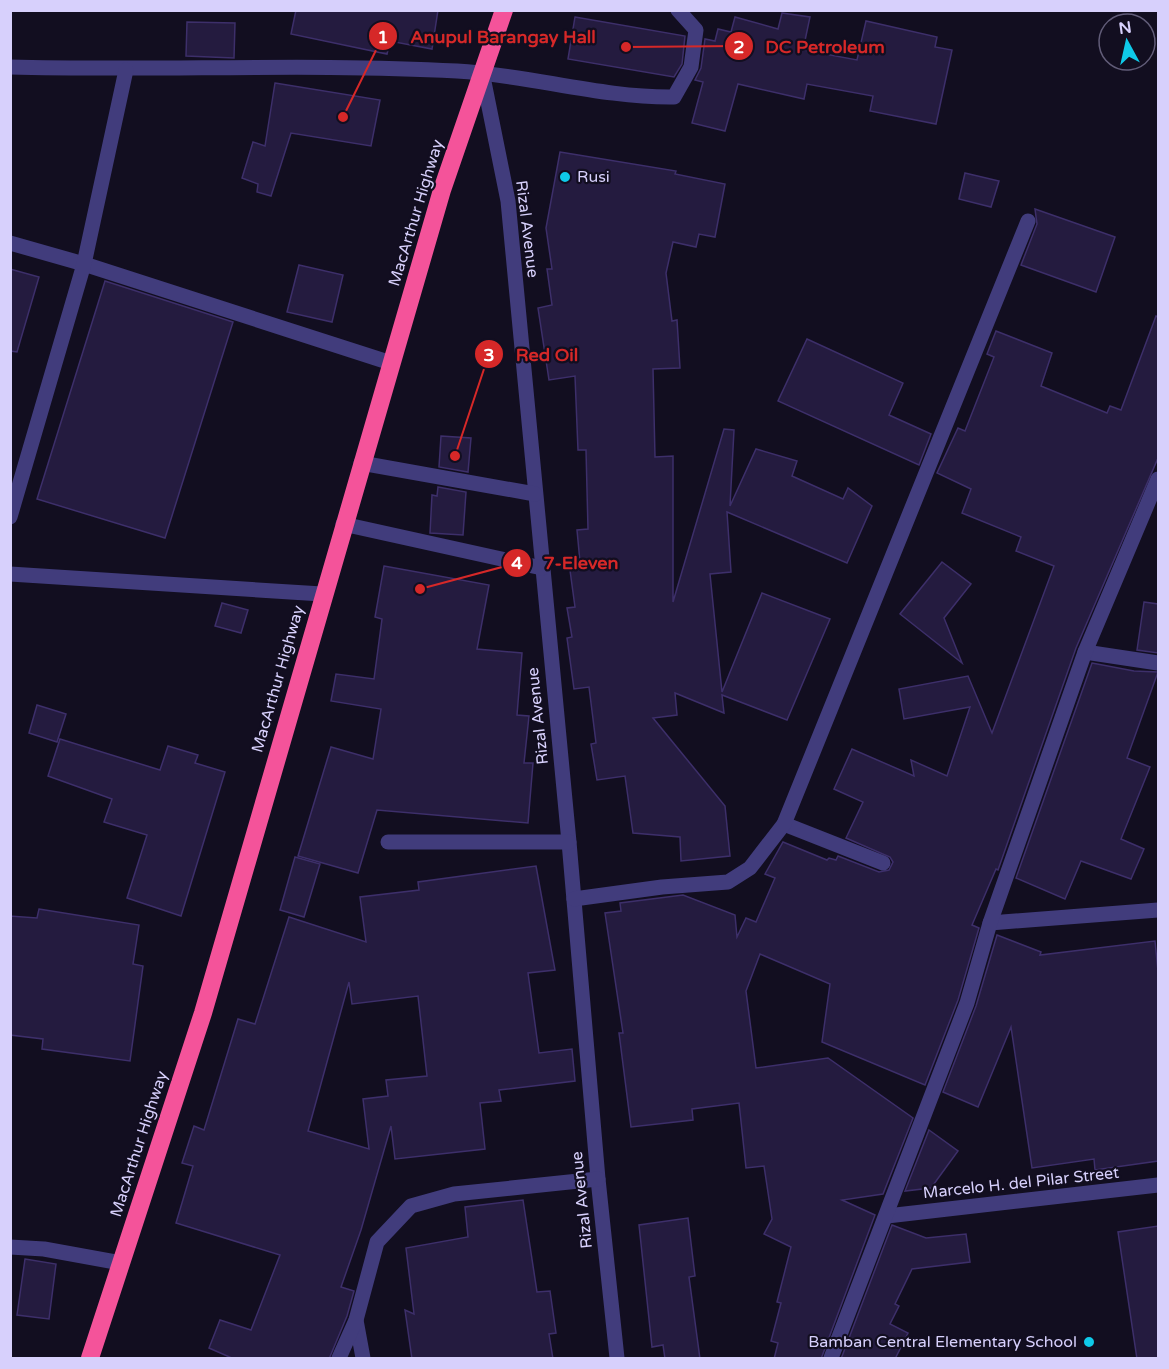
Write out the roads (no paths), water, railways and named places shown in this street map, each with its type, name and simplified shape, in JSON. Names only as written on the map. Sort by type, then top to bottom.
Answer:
[{"type":"highway","name":"MacArthur Highway","points":[[90,1359],[203,1013],[322,594],[442,190],[504,10]]},
{"type":"street","points":[[10,67],[126,70],[398,68],[482,72],[644,97],[674,97],[691,67],[696,30],[678,10]]},
{"type":"street","points":[[10,517],[84,264],[126,70]]},
{"type":"street","name":"Rizal Avenue","points":[[482,72],[508,201],[569,842],[598,1179],[617,1359]]},
{"type":"street","points":[[574,899],[662,887],[728,882],[750,867],[784,824],[1028,221]]},
{"type":"street","points":[[10,243],[84,264],[391,363]]},
{"type":"street","points":[[362,463],[535,494]]},
{"type":"street","points":[[831,1359],[968,1003],[990,923],[1085,652],[1158,479]]},
{"type":"street","points":[[343,524],[542,568]]},
{"type":"street","points":[[10,574],[322,594]]},
{"type":"street","points":[[1085,652],[1158,663]]},
{"type":"street","points":[[784,824],[883,863]]},
{"type":"street","points":[[388,842],[569,842]]},
{"type":"street","points":[[990,923],[1158,910]]},
{"type":"street","points":[[339,1359],[356,1320],[377,1242],[411,1206],[454,1194],[598,1179]]},
{"type":"street","name":"Marcelo H. del Pilar Street","points":[[887,1216],[1158,1185]]},
{"type":"street","points":[[10,1247],[44,1250],[121,1263]]},
{"type":"street","points":[[356,1320],[363,1359]]},
{"type":"place","name":"DC Petroleum","points":[[626,47]]},
{"type":"place","name":"Anupul Barangay Hall","points":[[343,117]]},
{"type":"place","name":"Rusi","points":[[565,177]]},
{"type":"place","name":"Red Oil","points":[[455,456]]},
{"type":"place","name":"7-Eleven","points":[[420,589]]},
{"type":"place","name":"Bamban Central Elementary School","points":[[1089,1342]]}]
